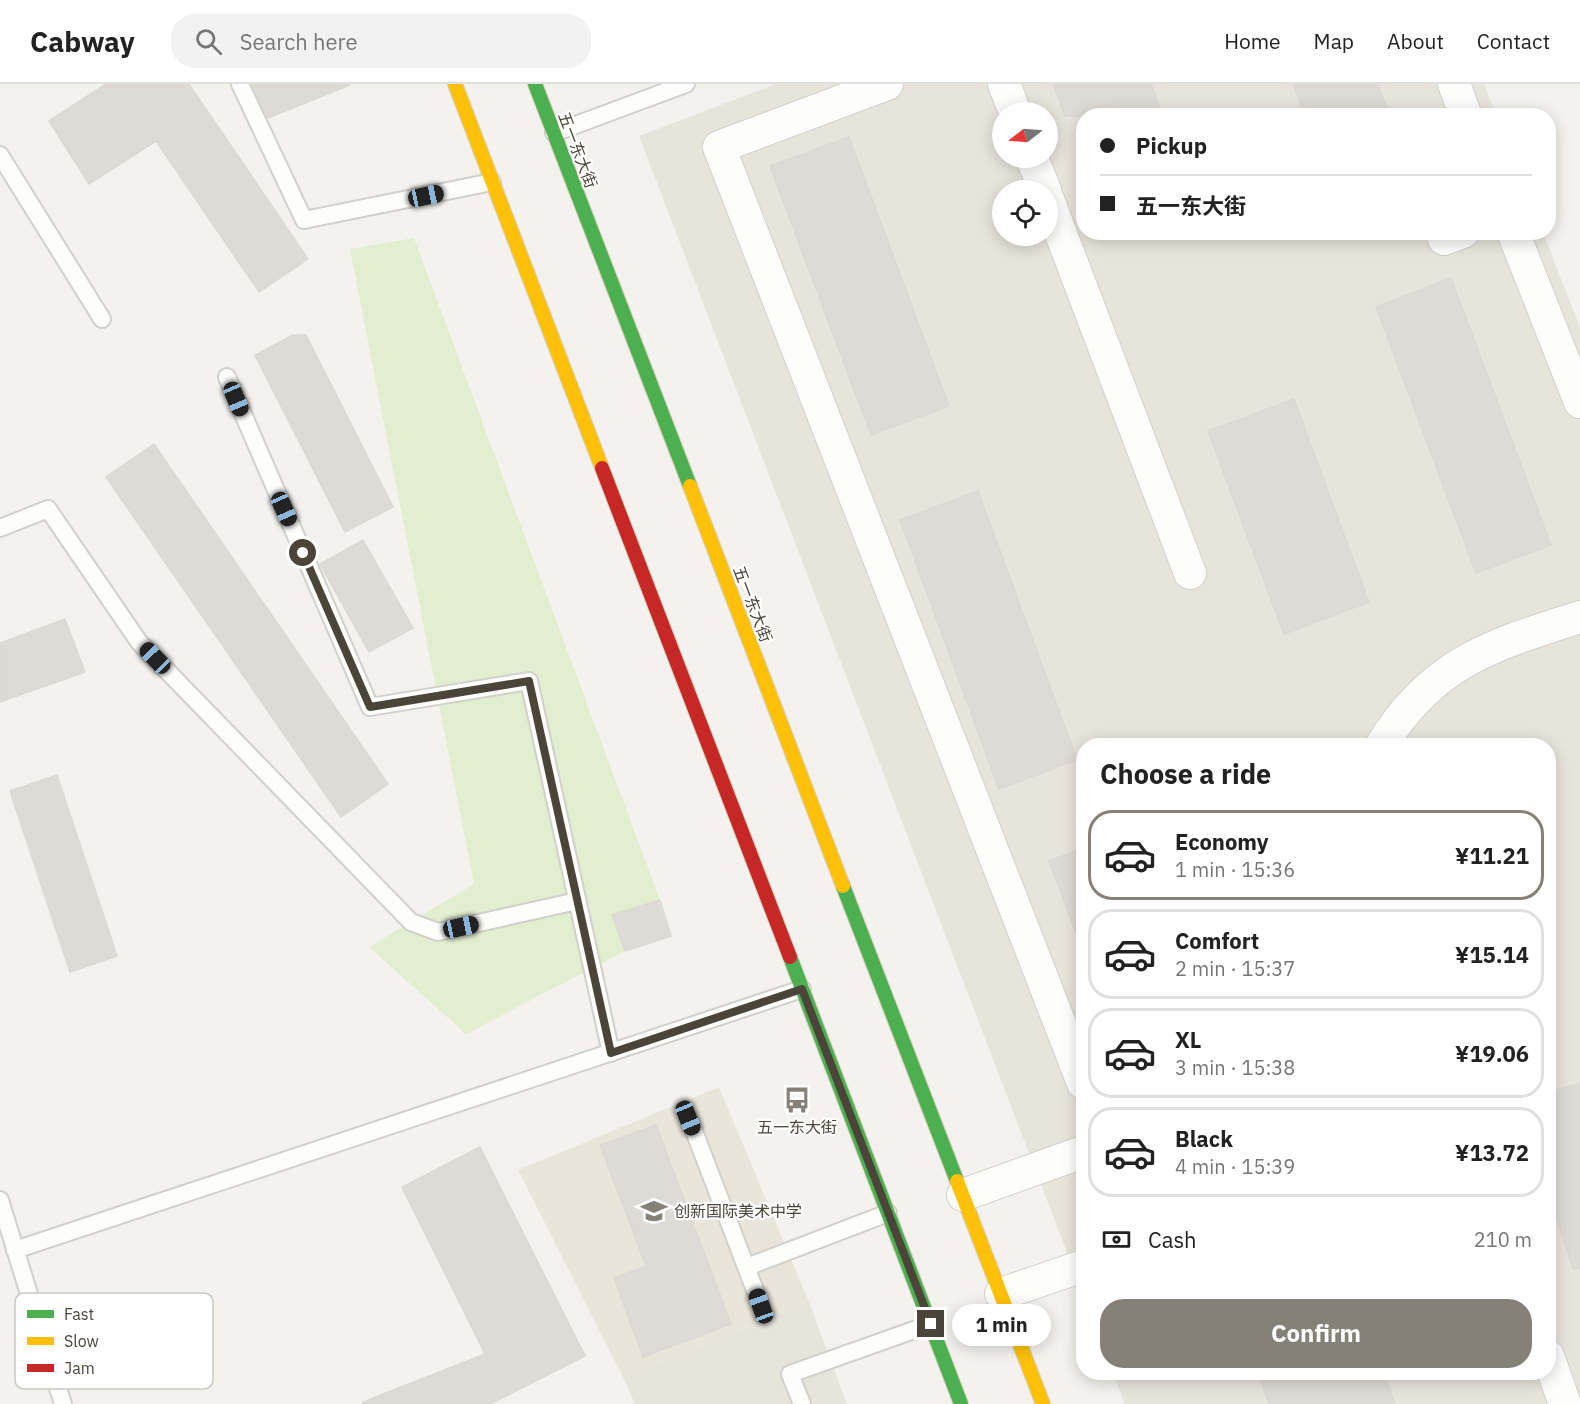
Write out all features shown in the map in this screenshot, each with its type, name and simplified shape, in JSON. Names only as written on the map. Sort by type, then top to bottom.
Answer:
[{"type":"main road","points":[[455,84],[961,1404]]},
{"type":"main road","name":"五一东大街","points":[[535,84],[1043,1404]]},
{"type":"street","points":[[887,84],[719,147],[1076,1065]]},
{"type":"street","points":[[1004,84],[1011,102]]},
{"type":"street","points":[[1454,84],[1463,108]]},
{"type":"street","points":[[1058,226],[1190,573]]},
{"type":"street","points":[[1516,240],[1580,402]]},
{"type":"street","points":[[1387,738],[1410,705],[1442,675],[1477,653],[1580,616]]},
{"type":"street","points":[[963,1195],[1076,1155]]},
{"type":"street","points":[[1001,1294],[1076,1268]]},
{"type":"street","points":[[1556,1379],[1565,1404]]},
{"type":"lane","points":[[240,84],[304,220],[492,182]]},
{"type":"lane","points":[[554,133],[686,84]]},
{"type":"lane","points":[[0,155],[102,319]]},
{"type":"lane","points":[[227,377],[370,707],[529,681],[611,1053]]},
{"type":"lane","points":[[0,528],[48,509],[139,642],[411,922],[438,932],[577,901]]},
{"type":"lane","points":[[15,1250],[802,989]]},
{"type":"lane","points":[[688,1118],[761,1306]]},
{"type":"lane","points":[[0,1200],[28,1293]]},
{"type":"lane","points":[[747,1268],[888,1213]]},
{"type":"lane","points":[[801,1404],[790,1374],[931,1324]]},
{"type":"lane","points":[[58,1389],[63,1404]]},
{"type":"shaded area","points":[[776,84],[1484,84],[1493,108],[1076,108],[1076,240],[1546,240],[1580,327],[1580,1404],[1125,1404],[1116,1380],[1556,1380],[1556,738],[1076,738],[1076,1276],[639,136]]},
{"type":"shaded area","name":"创新国际美术中学","points":[[719,1087],[809,1302],[623,1377],[518,1170]]},
{"type":"shaded area","points":[[809,1302],[847,1404],[635,1404],[623,1377]]},
{"type":"green space","points":[[414,238],[660,900],[613,915],[625,951],[466,1034],[369,947],[474,884],[350,249]]},
{"type":"building","points":[[106,84],[189,84],[308,259],[259,292],[156,141],[89,184],[49,121]]},
{"type":"building","points":[[252,84],[349,84],[350,85],[268,118]]},
{"type":"building","points":[[1053,84],[1151,84],[1160,108],[1076,108],[1076,116],[1065,116]]},
{"type":"building","points":[[1293,84],[1378,84],[1387,108],[1302,108]]},
{"type":"building","points":[[849,137],[949,406],[871,435],[770,166]]},
{"type":"building","points":[[1451,278],[1551,545],[1476,573],[1376,307]]},
{"type":"building","points":[[293,335],[306,335],[393,507],[345,532],[255,355]]},
{"type":"building","points":[[1294,399],[1369,602],[1284,634],[1208,431]]},
{"type":"building","points":[[154,444],[388,784],[341,817],[106,477]]},
{"type":"building","points":[[978,491],[1076,760],[999,789],[900,520]]},
{"type":"building","points":[[363,540],[413,628],[369,652],[320,564]]},
{"type":"building","points":[[65,619],[85,672],[0,702],[0,643]]},
{"type":"building","points":[[57,775],[117,956],[70,972],[10,791]]},
{"type":"building","points":[[1076,851],[1076,932],[1049,861]]},
{"type":"building","points":[[660,900],[671,936],[625,951],[612,915]]},
{"type":"building","points":[[1580,1083],[1580,1268],[1573,1269],[1556,1215],[1556,1090]]},
{"type":"building","points":[[656,1125],[731,1324],[643,1357],[614,1278],[646,1266],[600,1145]]},
{"type":"building","points":[[480,1147],[585,1356],[490,1404],[363,1404],[363,1402],[485,1354],[402,1187]]},
{"type":"building","points":[[1261,1380],[1386,1380],[1395,1404],[1269,1404]]},
{"type":"traffic: fast","points":[[535,84],[690,486]]},
{"type":"traffic: fast","points":[[843,886],[957,1181]]},
{"type":"traffic: fast","points":[[790,957],[961,1404]]},
{"type":"traffic: slow","points":[[455,84],[602,468]]},
{"type":"traffic: slow","points":[[690,486],[843,886]]},
{"type":"traffic: slow","points":[[957,1181],[1043,1404]]},
{"type":"traffic: jam","points":[[602,468],[790,957]]},
{"type":"place","name":"五一东大街","points":[[797,1100]]},
{"type":"place","name":"创新国际美术中学","points":[[654,1211]]},
{"type":"route","points":[[303,553],[370,707],[529,681],[611,1053],[802,989],[931,1324]]}]
